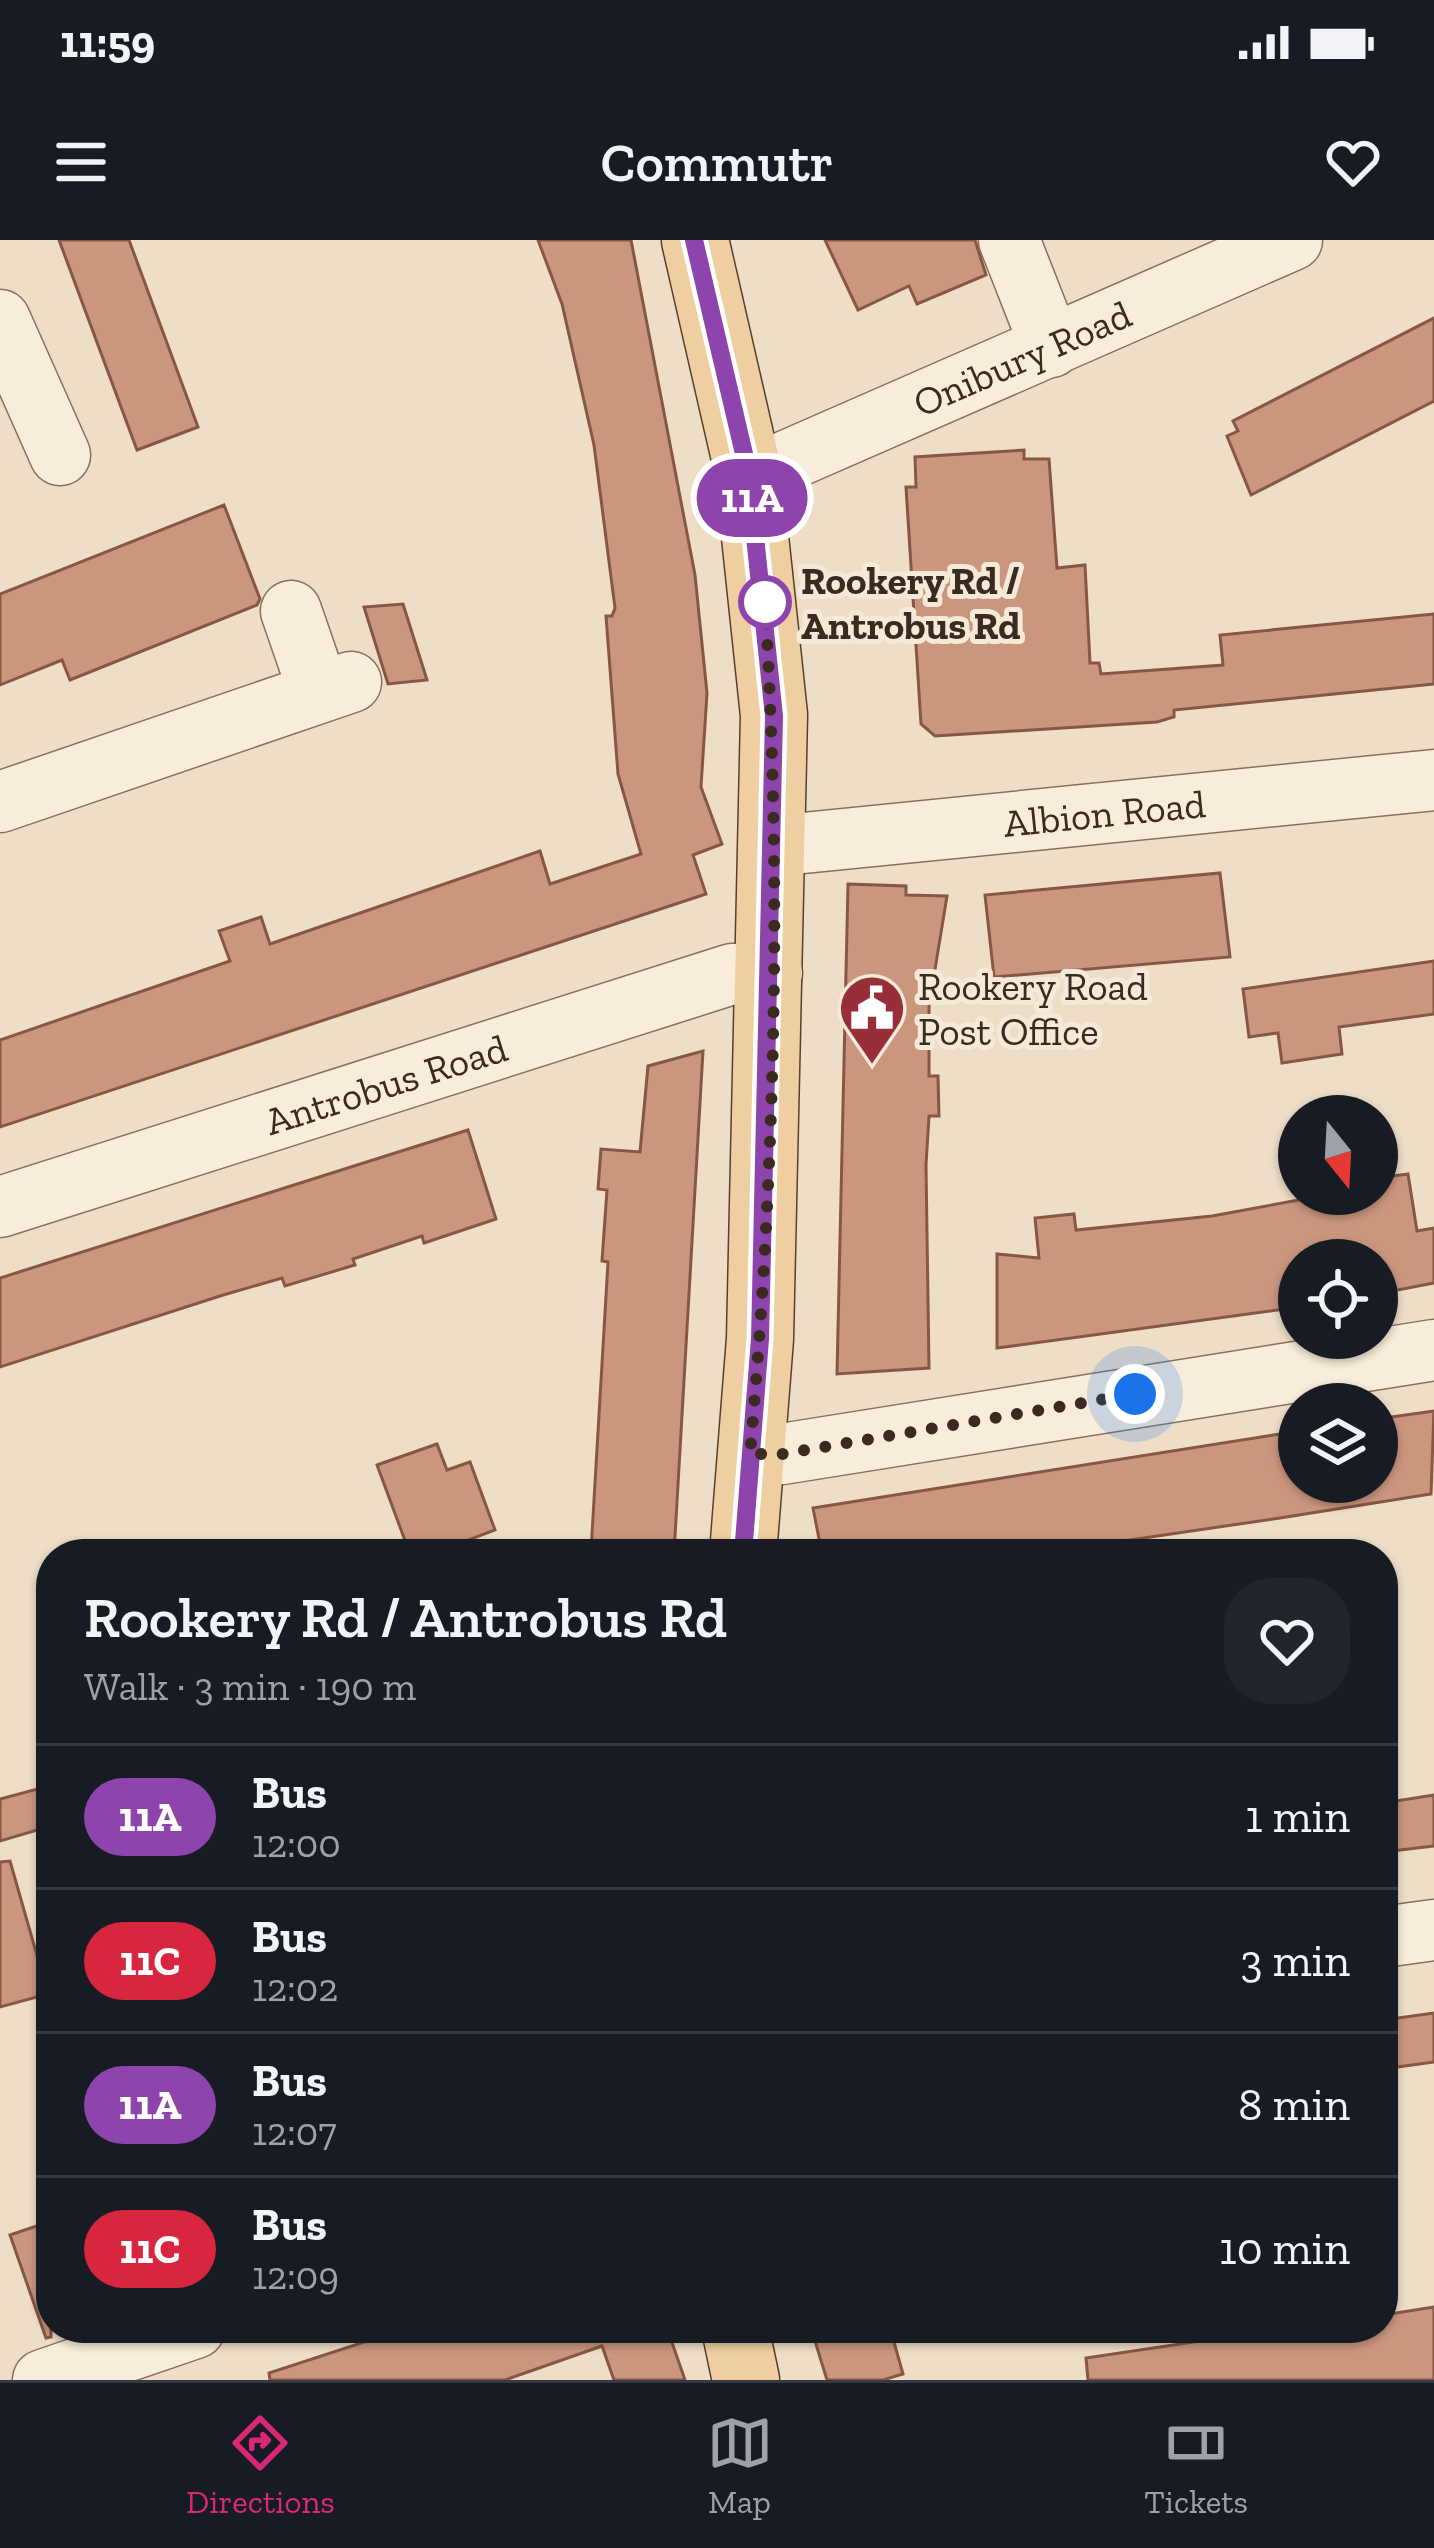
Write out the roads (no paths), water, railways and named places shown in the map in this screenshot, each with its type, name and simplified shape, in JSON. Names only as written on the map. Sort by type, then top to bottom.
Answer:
[{"type":"main road","points":[[694,240],[748,471],[774,716],[772,973],[760,1339],[743,1539]]},
{"type":"main road","points":[[739,2343],[746,2380]]},
{"type":"street","points":[[1009,240],[1052,347]]},
{"type":"street","name":"Onibury Road","points":[[748,471],[775,466],[1292,240]]},
{"type":"street","points":[[0,320],[60,454]]},
{"type":"street","points":[[0,802],[335,687],[291,611]]},
{"type":"street","name":"Albion Road","points":[[773,846],[1434,780]]},
{"type":"street","name":"Antrobus Road","points":[[0,1208],[732,974],[772,973]]},
{"type":"street","points":[[750,1454],[782,1454],[1434,1350]]},
{"type":"street","points":[[1398,1935],[1434,1930]]},
{"type":"street","points":[[43,2380],[151,2343]]},
{"type":"place","name":"Rookery Rd / Antrobus Rd","points":[[765,602]]},
{"type":"place","name":"Rookery Road Post Office","points":[[872,1067]]}]
